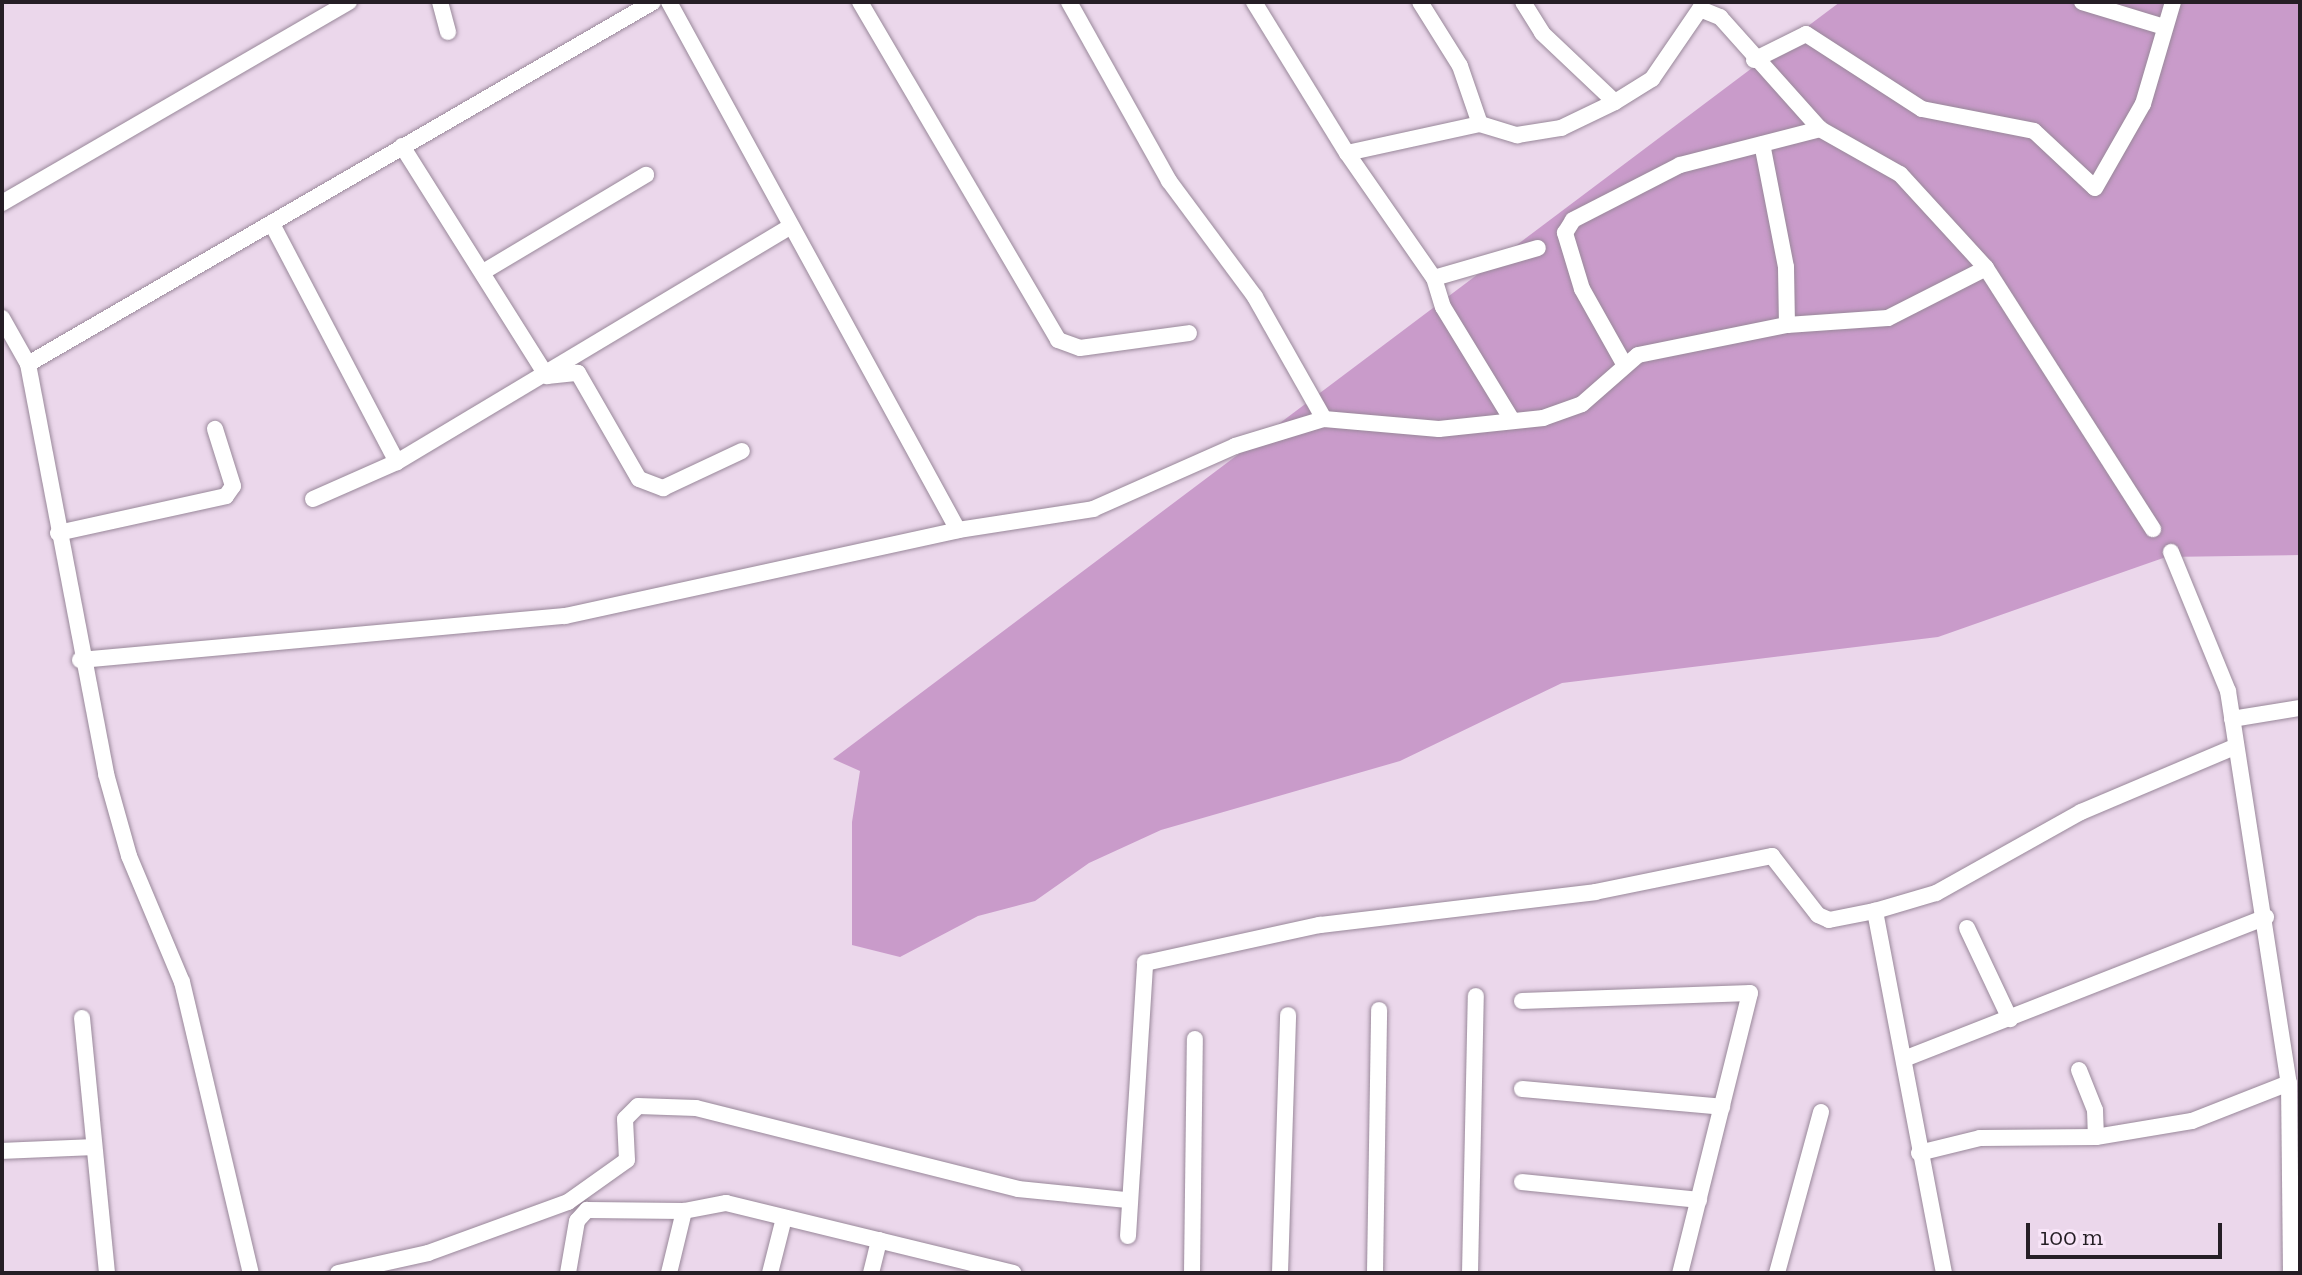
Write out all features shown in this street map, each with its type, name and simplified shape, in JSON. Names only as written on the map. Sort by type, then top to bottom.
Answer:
[{"type":"street","points":[[2,203],[349,2]]},
{"type":"street","points":[[440,2],[448,32]]},
{"type":"street","points":[[669,2],[958,530]]},
{"type":"street","points":[[860,2],[1058,340],[1080,348],[1189,333]]},
{"type":"street","points":[[1069,2],[1169,181],[1255,297],[1324,419]]},
{"type":"street","points":[[1254,2],[1347,153],[1434,278],[1443,307],[1512,420]]},
{"type":"street","points":[[1420,2],[1460,66],[1480,124]]},
{"type":"street","points":[[1523,2],[1542,33],[1615,102]]},
{"type":"street","points":[[2082,2],[2161,26]]},
{"type":"street","points":[[1754,60],[1806,34],[1922,109],[2034,131],[2095,188],[2143,104],[2161,56],[2161,26],[2173,2]]},
{"type":"street","points":[[28,364],[648,3]]},
{"type":"street","points":[[1347,153],[1480,124],[1517,135],[1561,128],[1615,102],[1652,79],[1702,6],[1720,17],[1754,60],[1820,129],[1900,174],[1986,268],[2153,529]]},
{"type":"street","points":[[1623,362],[1582,289],[1569,225],[1680,165],[1820,129]]},
{"type":"street","points":[[1762,144],[1786,267],[1787,325]]},
{"type":"street","points":[[402,146],[547,376]]},
{"type":"street","points":[[483,272],[646,175]]},
{"type":"street","points":[[272,224],[397,462]]},
{"type":"street","points":[[313,499],[397,462],[547,376],[790,227]]},
{"type":"street","points":[[1434,278],[1538,248]]},
{"type":"street","points":[[80,660],[565,616],[958,530],[1093,509],[1235,446],[1324,419],[1439,429],[1512,420],[1582,404],[1623,362],[1737,330],[1888,318],[1986,268]]},
{"type":"street","points":[[2,318],[28,364],[80,660],[129,856],[182,982],[251,1273]]},
{"type":"street","points":[[547,376],[578,373],[649,485],[663,488],[742,451]]},
{"type":"street","points":[[58,533],[226,496],[233,486],[215,429]]},
{"type":"street","points":[[2171,552],[2228,691],[2234,747],[2266,917],[2297,1139],[2291,1273]]},
{"type":"street","points":[[2232,719],[2300,708]]},
{"type":"street","points":[[1128,1236],[1127,1200],[1145,963],[1320,925],[1595,892],[1772,856],[1818,915],[1829,920],[1875,911],[1936,893],[2081,812],[2234,747]]},
{"type":"street","points":[[1875,911],[1944,1273]]},
{"type":"street","points":[[1904,1059],[2266,917]]},
{"type":"street","points":[[1967,928],[2010,1019]]},
{"type":"street","points":[[1522,1001],[1745,991],[1750,999],[1680,1273]]},
{"type":"street","points":[[1470,1273],[1476,996]]},
{"type":"street","points":[[1375,1273],[1379,1010]]},
{"type":"street","points":[[1280,1273],[1288,1015]]},
{"type":"street","points":[[82,1018],[107,1273]]},
{"type":"street","points":[[1192,1273],[1195,1039]]},
{"type":"street","points":[[2079,1070],[2095,1110],[2096,1137]]},
{"type":"street","points":[[1919,1153],[1980,1138],[2096,1137],[2192,1121],[2289,1083]]},
{"type":"street","points":[[1522,1089],[1722,1107]]},
{"type":"street","points":[[338,1273],[437,1250],[568,1202],[627,1160],[625,1119],[638,1106],[696,1108],[1018,1189],[1127,1200]]},
{"type":"street","points":[[1777,1273],[1821,1112]]},
{"type":"street","points":[[2,1151],[93,1147]]},
{"type":"street","points":[[1522,1182],[1699,1200]]},
{"type":"street","points":[[568,1273],[577,1221],[587,1210],[684,1211],[726,1203],[988,1270],[1014,1273]]},
{"type":"street","points":[[669,1273],[684,1211]]},
{"type":"street","points":[[770,1273],[784,1218]]},
{"type":"street","points":[[871,1273],[879,1240]]},
{"type":"shaded area","points":[[1840,2],[2300,2],[2300,555],[2166,557],[1938,637],[1562,683],[1400,761],[1161,830],[1089,863],[1035,901],[978,916],[900,957],[852,945],[852,822],[860,771],[833,759]]}]
